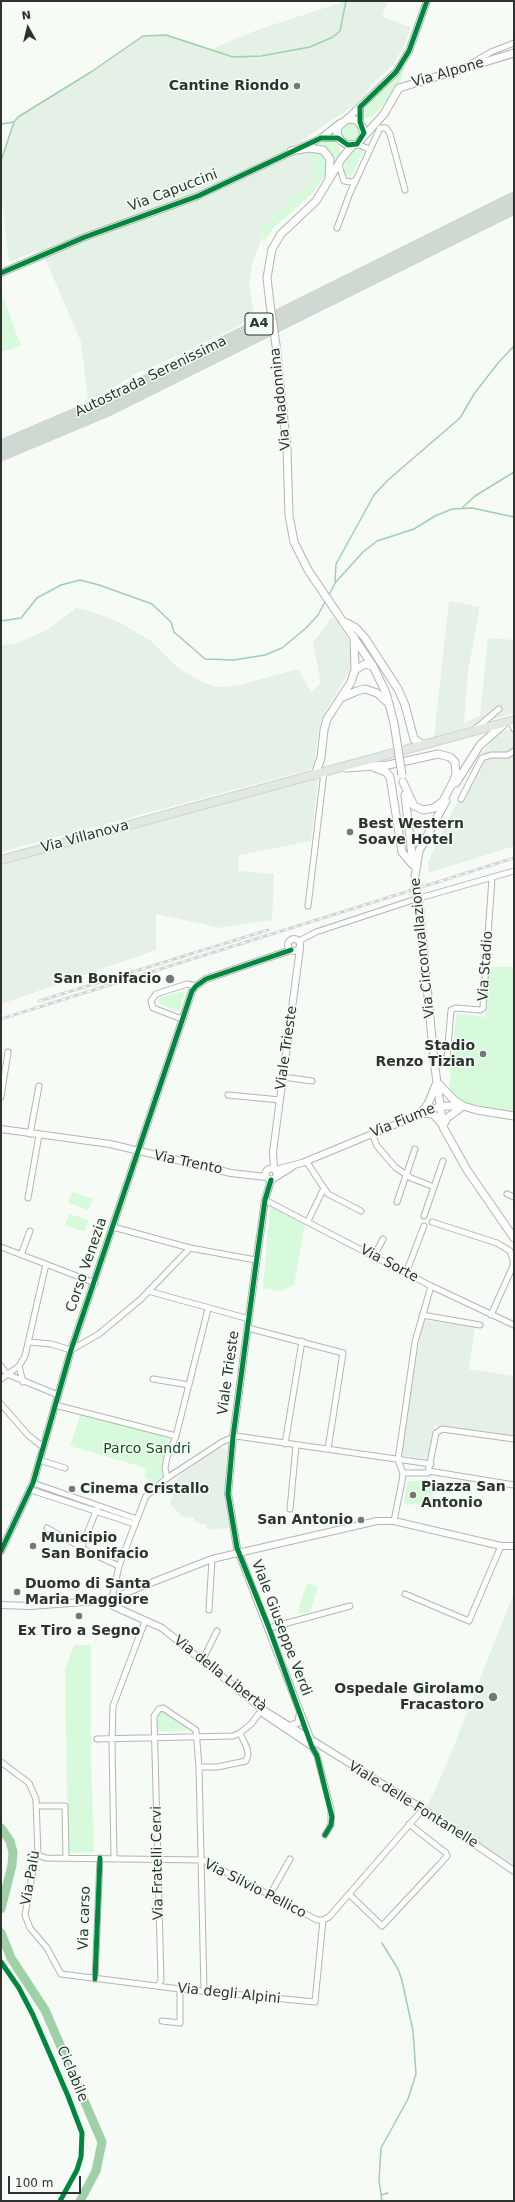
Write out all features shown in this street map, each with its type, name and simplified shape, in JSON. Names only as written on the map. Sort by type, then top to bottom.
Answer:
[{"type":"highway","name":"Autostrada Serenissima","points":[[1,445],[113,397],[514,197]]},
{"type":"highway","name":"Autostrada Serenissima","points":[[1,456],[62,432],[119,406],[514,209]]},
{"type":"main road","name":"Via Alpone","points":[[363,137],[384,114],[399,88],[514,53]]},
{"type":"main road","points":[[360,123],[363,137],[355,144],[340,140],[337,130],[340,123],[347,119],[354,119],[360,123],[376,122]]},
{"type":"main road","name":"Via Madonnina","points":[[340,140],[342,158]]},
{"type":"main road","name":"Via Madonnina","points":[[355,144],[342,158],[316,201],[281,234],[272,249],[267,278],[287,449],[291,532],[298,553],[316,582],[360,645]]},
{"type":"main road","points":[[291,151],[318,148],[327,153],[331,167],[326,186]]},
{"type":"main road","points":[[345,623],[356,628],[365,638],[398,689],[405,705],[414,738],[422,744],[429,744]]},
{"type":"main road","points":[[315,775],[321,758],[324,730],[327,719],[341,698],[355,670],[354,636]]},
{"type":"main road","name":"Via Circonvallazione","points":[[360,645],[373,666],[390,706],[394,723],[420,912],[434,1060],[443,1127],[467,1170],[514,1238]]},
{"type":"main road","points":[[355,670],[365,664],[373,666]]},
{"type":"main road","points":[[341,698],[357,691],[365,690],[378,693],[390,706]]},
{"type":"main road","points":[[415,878],[417,857],[427,836],[480,745],[510,722]]},
{"type":"main road","name":"Via Villanova","points":[[1,860],[510,722]]},
{"type":"main road","points":[[340,768],[388,765],[438,754],[450,756],[455,762],[456,774],[453,782],[442,801],[434,808],[423,810],[416,808],[411,802],[402,778]]},
{"type":"main road","points":[[321,758],[328,771]]},
{"type":"main road","points":[[367,767],[382,770],[390,777],[402,852],[413,865]]},
{"type":"main road","points":[[410,832],[419,837],[427,836]]},
{"type":"main road","points":[[437,1082],[454,1100],[463,1106],[447,1118],[443,1127],[433,1114],[421,1113],[428,1104],[437,1082]]},
{"type":"main road","name":"Via Fiume","points":[[440,1106],[463,1106],[477,1110],[514,1116]]},
{"type":"street","points":[[347,119],[396,72],[409,51],[428,1]]},
{"type":"street","points":[[465,68],[469,63],[514,43]]},
{"type":"street","points":[[360,107],[360,123]]},
{"type":"street","name":"Via Capuccini","points":[[1,273],[85,237],[198,196],[321,138],[340,123]]},
{"type":"street","points":[[338,228],[369,149],[377,131],[380,128],[386,128],[390,134],[405,190]]},
{"type":"street","name":"Via Capuccini","points":[[321,138],[340,140]]},
{"type":"street","points":[[355,144],[369,149]]},
{"type":"street","points":[[339,165],[344,180],[352,182],[356,180]]},
{"type":"street","points":[[471,732],[499,709]]},
{"type":"street","points":[[510,722],[514,730]]},
{"type":"street","points":[[461,799],[482,758],[491,755],[508,755],[514,751]]},
{"type":"street","points":[[308,906],[328,771]]},
{"type":"street","points":[[423,897],[514,871]]},
{"type":"street","name":"Via Stadio","points":[[434,1060],[447,1058],[451,1010],[456,1008],[480,1010],[483,1008],[492,878]]},
{"type":"street","points":[[271,957],[293,939],[299,941],[316,932],[416,899]]},
{"type":"street","name":"Viale Trieste","points":[[239,1552],[233,1532],[228,1494],[233,1437],[256,1260],[273,1152],[298,967],[300,948],[299,941]]},
{"type":"street","name":"Viale Trieste","points":[[289,943],[298,967]]},
{"type":"street","points":[[182,1019],[153,1008],[151,1001],[156,994],[187,984],[196,986],[206,979],[300,948]]},
{"type":"street","name":"Corso Venezia","points":[[1,1552],[33,1483],[71,1350],[95,1283],[189,998],[196,986]]},
{"type":"street","points":[[1,1097],[8,1052]]},
{"type":"street","points":[[283,1077],[312,1081]]},
{"type":"street","points":[[30,1134],[39,1086]]},
{"type":"street","points":[[228,1095],[280,1100]]},
{"type":"street","name":"Via Fiume","points":[[274,1167],[292,1165],[306,1161],[440,1106]]},
{"type":"street","name":"Via Trento","points":[[1,1129],[110,1144],[250,1176],[269,1176]]},
{"type":"street","points":[[372,1134],[378,1146],[395,1167],[406,1175],[434,1186]]},
{"type":"street","points":[[28,1198],[38,1135]]},
{"type":"street","points":[[397,1202],[415,1149]]},
{"type":"street","name":"Viale Trieste","points":[[265,1199],[265,1186],[274,1167],[273,1152]]},
{"type":"street","points":[[306,1161],[328,1194],[361,1211]]},
{"type":"street","points":[[424,1216],[443,1161]]},
{"type":"street","name":"Via Fiume","points":[[269,1176],[292,1165]]},
{"type":"street","name":"Via Trento","points":[[243,1174],[269,1176]]},
{"type":"street","points":[[250,1176],[261,1181],[265,1186]]},
{"type":"street","points":[[308,1220],[324,1188]]},
{"type":"street","points":[[507,1194],[514,1197]]},
{"type":"street","name":"Via Sorte","points":[[265,1199],[308,1220],[431,1286],[514,1325]]},
{"type":"street","points":[[432,1222],[497,1243],[510,1251],[513,1259],[513,1266],[491,1315]]},
{"type":"street","points":[[406,1273],[424,1226]]},
{"type":"street","points":[[113,1227],[190,1248],[256,1260]]},
{"type":"street","points":[[22,1255],[30,1231]]},
{"type":"street","points":[[374,1256],[383,1239]]},
{"type":"street","points":[[1,1247],[95,1283]]},
{"type":"street","points":[[29,1342],[51,1344],[71,1350],[99,1334],[148,1291],[190,1248]]},
{"type":"street","points":[[1,1379],[19,1366],[25,1356],[46,1264]]},
{"type":"street","points":[[394,1520],[403,1473],[398,1460],[415,1342],[431,1286]]},
{"type":"street","points":[[148,1291],[249,1320]]},
{"type":"street","points":[[167,1478],[165,1468],[176,1436],[208,1309]]},
{"type":"street","points":[[422,1315],[480,1325]]},
{"type":"street","points":[[248,1328],[302,1341],[342,1353],[328,1449]]},
{"type":"street","points":[[285,1444],[302,1341]]},
{"type":"street","points":[[1,1366],[7,1374],[36,1388],[58,1395]]},
{"type":"street","points":[[19,1366],[23,1382]]},
{"type":"street","points":[[153,1379],[189,1385]]},
{"type":"street","points":[[1,1404],[28,1435],[43,1447]]},
{"type":"street","points":[[55,1405],[176,1436]]},
{"type":"street","points":[[429,1472],[436,1433],[442,1429],[514,1439]]},
{"type":"street","points":[[113,1601],[113,1590],[119,1566],[146,1496],[167,1478],[222,1442],[233,1437],[431,1464]]},
{"type":"street","points":[[290,1509],[296,1445]]},
{"type":"street","points":[[39,1460],[64,1468]]},
{"type":"street","points":[[403,1473],[425,1474],[429,1472],[514,1485]]},
{"type":"street","points":[[33,1483],[69,1500]]},
{"type":"street","points":[[30,1490],[69,1500],[136,1522]]},
{"type":"street","points":[[81,1548],[97,1509]]},
{"type":"street","points":[[1,1605],[30,1606],[113,1601],[125,1592],[212,1559],[377,1521],[394,1520],[501,1546],[514,1546]]},
{"type":"street","points":[[47,1528],[81,1548],[119,1566]]},
{"type":"street","points":[[405,1594],[469,1621],[501,1546]]},
{"type":"street","name":"Viale Giuseppe Verdi","points":[[239,1552],[311,1740]]},
{"type":"street","points":[[209,1610],[212,1559]]},
{"type":"street","name":"Via della Libertà","points":[[113,1601],[127,1613],[162,1628],[261,1710],[290,1726],[296,1732],[311,1740]]},
{"type":"street","points":[[269,1628],[350,1606]]},
{"type":"street","points":[[114,1858],[113,1706],[145,1621]]},
{"type":"street","points":[[202,1661],[217,1631]]},
{"type":"street","name":"Via Fratelli Cervi","points":[[158,1986],[161,1980],[159,1858],[154,1716],[159,1709],[168,1709],[194,1728],[197,1739]]},
{"type":"street","points":[[97,1739],[197,1739],[233,1736],[240,1734],[261,1710],[296,1732],[312,1747],[317,1756],[330,1809],[331,1825],[326,1835]]},
{"type":"street","name":"Viale Giuseppe Verdi","points":[[296,1732],[300,1712]]},
{"type":"street","points":[[290,1726],[298,1723]]},
{"type":"street","points":[[199,1767],[217,1766],[246,1761],[248,1755],[247,1748],[240,1734]]},
{"type":"street","points":[[197,1739],[199,1767],[204,1991]]},
{"type":"street","points":[[311,1740],[312,1747]]},
{"type":"street","name":"Viale delle Fontanelle","points":[[311,1740],[423,1809],[514,1871]]},
{"type":"street","name":"Via Palù","points":[[1,1762],[29,1783],[36,1799],[38,1855],[35,1859],[27,1905],[26,1921],[47,1948],[61,1974]]},
{"type":"street","points":[[37,1806],[65,1806],[66,1858]]},
{"type":"street","name":"Via Silvio Pellico","points":[[38,1855],[46,1858],[159,1858],[200,1860],[318,1920],[323,1920],[329,1918],[423,1809]]},
{"type":"street","points":[[349,1894],[382,1926],[448,1856],[409,1824]]},
{"type":"street","name":"Via carso","points":[[95,1979],[100,1858]]},
{"type":"street","points":[[270,1895],[290,1860]]},
{"type":"street","name":"Via degli Alpini","points":[[61,1974],[180,1989],[313,2002],[316,2001],[323,1920]]},
{"type":"street","points":[[162,2021],[180,2023],[180,1989]]},
{"type":"shaded area","points":[[346,1],[388,1],[382,17],[411,27],[404,46],[393,65],[372,84],[363,97],[352,107],[302,140],[309,149],[317,176],[260,229],[262,237],[252,265],[249,285],[253,315],[240,325],[186,352],[137,373],[104,393],[88,400],[81,342],[41,249],[9,262],[1,191],[1,161],[14,122],[23,113],[91,72],[143,36],[166,35],[209,50],[257,30]]},
{"type":"shaded area","points":[[449,601],[480,607],[468,671],[464,723],[480,716],[488,638],[514,640],[514,713],[434,737]]},
{"type":"shaded area","points":[[76,608],[90,611],[121,623],[151,641],[177,667],[198,680],[216,687],[236,686],[298,669],[311,692],[321,683],[313,643],[332,617],[337,621],[348,639],[351,652],[350,671],[327,708],[319,727],[315,762],[312,769],[1,852],[1,645],[15,644],[47,630]]},
{"type":"shaded area","points":[[514,728],[514,846],[429,873],[428,862],[477,761],[491,741],[501,732]]},
{"type":"shaded area","points":[[318,778],[311,841],[239,855],[238,871],[274,874],[272,920],[221,928],[156,914],[156,950],[1,1004],[1,864]]},
{"type":"shaded area","points":[[423,1320],[475,1327],[469,1369],[514,1376],[514,1435],[511,1438],[434,1426],[428,1459],[402,1455],[403,1436]]},
{"type":"shaded area","points":[[221,1447],[227,1450],[224,1500],[229,1528],[207,1530],[207,1525],[195,1522],[194,1518],[182,1516],[170,1504],[178,1476]]},
{"type":"shaded area","name":"Ospedale Girolamo Fracastoro","points":[[514,1592],[514,1865],[426,1809],[446,1766]]},
{"type":"green space","points":[[405,66],[400,82],[387,101],[372,117],[365,118],[364,110],[380,91]]},
{"type":"green space","points":[[351,122],[358,125],[361,132],[358,139],[351,142],[344,139],[341,132],[344,125]]},
{"type":"green space","points":[[330,140],[337,144],[340,148],[340,154],[333,168],[326,149],[313,145]]},
{"type":"green space","points":[[309,149],[324,153],[328,161],[326,174],[313,193],[273,228],[264,243],[260,229],[317,176]]},
{"type":"green space","points":[[356,149],[361,149],[363,152],[350,179],[346,179],[343,171],[345,164],[350,154]]},
{"type":"green space","points":[[1,291],[21,346],[1,352]]},
{"type":"green space","name":"Stadio Renzo Tizian","points":[[489,967],[514,967],[514,1112],[466,1103],[459,1100],[449,1089],[456,1013],[485,1017]]},
{"type":"green space","points":[[183,991],[184,995],[180,1010],[178,1011],[173,1011],[157,1001],[160,998]]},
{"type":"green space","points":[[72,1192],[93,1199],[89,1210],[68,1203]]},
{"type":"green space","points":[[270,1206],[305,1225],[294,1285],[281,1291],[263,1288]]},
{"type":"green space","points":[[69,1214],[89,1220],[85,1232],[65,1225]]},
{"type":"green space","name":"Parco Sandri","points":[[81,1413],[170,1437],[162,1465],[164,1476],[153,1483],[145,1477],[146,1468],[70,1446]]},
{"type":"green space","points":[[407,1481],[435,1481],[430,1505],[404,1504]]},
{"type":"green space","points":[[307,1583],[318,1587],[310,1612],[297,1614]]},
{"type":"green space","points":[[74,1645],[91,1645],[91,1760],[94,1852],[68,1853],[65,1670]]},
{"type":"green space","points":[[160,1710],[164,1710],[187,1725],[186,1731],[158,1731],[157,1715]]},
{"type":"waterway","points":[[1,161],[14,122],[18,117],[91,72],[143,36],[166,35],[233,57],[261,56],[310,47],[333,37],[340,31],[346,1]]},
{"type":"waterway","points":[[1,124],[14,122]]},
{"type":"waterway","points":[[329,595],[335,583],[336,564],[374,495],[388,480],[460,418],[474,394],[498,363],[514,346]]},
{"type":"waterway","points":[[463,507],[475,496],[514,472]]},
{"type":"waterway","points":[[335,583],[363,552],[377,541],[414,529],[435,516],[452,509],[472,508],[514,517]]},
{"type":"waterway","points":[[1,621],[21,618],[37,598],[61,585],[80,580],[99,585],[152,604],[171,622],[174,632],[205,659],[234,660],[265,655],[282,648],[306,628],[318,615],[326,600]]},
{"type":"waterway","points":[[1,1828],[10,1841],[13,1852],[12,1865],[1,1909]]},
{"type":"waterway","points":[[1,1933],[11,1958],[45,2010],[102,2142],[96,2171],[80,2201]]},
{"type":"waterway","points":[[382,1943],[399,1971],[403,1985],[413,2031],[416,2074],[408,2099],[381,2148],[379,2180],[382,2201]]},
{"type":"waterway","points":[[381,2195],[388,2193]]},
{"type":"railway","points":[[1,1019],[514,858]]},
{"type":"railway","points":[[39,1001],[268,930]]},
{"type":"cycle path","points":[[1,273],[85,237],[198,196],[321,138],[338,138],[348,145],[357,144],[364,133],[360,122],[360,107],[396,72],[409,51],[427,1]]},
{"type":"cycle path","points":[[1,1551],[33,1483],[71,1350],[192,991],[206,979],[291,950]]},
{"type":"cycle path","points":[[271,1180],[265,1200],[256,1264],[233,1437],[228,1494],[237,1548],[269,1628],[312,1747],[317,1756],[332,1817],[331,1825],[325,1835]]},
{"type":"cycle path","points":[[95,1979],[100,1858]]},
{"type":"cycle path","name":"Ciclabile","points":[[1,1962],[19,1988],[33,2015],[68,2096],[82,2133],[81,2157],[77,2170],[60,2201]]},
{"type":"place","name":"Cantine Riondo","points":[[297,86]]},
{"type":"place","name":"Best Western Soave Hotel","points":[[350,832]]},
{"type":"place","name":"San Bonifacio","points":[[170,979]]},
{"type":"place","name":"Stadio Renzo Tizian","points":[[483,1054]]},
{"type":"place","name":"Cinema Cristallo","points":[[72,1489]]},
{"type":"place","name":"Piazza San Antonio","points":[[413,1495]]},
{"type":"place","name":"San Antonio","points":[[361,1520]]},
{"type":"place","name":"Municipio San Bonifacio","points":[[33,1546]]},
{"type":"place","name":"Duomo di Santa Maria Maggiore","points":[[17,1592]]},
{"type":"place","name":"Ex Tiro a Segno","points":[[79,1616]]},
{"type":"place","name":"Ospedale Girolamo Fracastoro","points":[[493,1697]]}]
